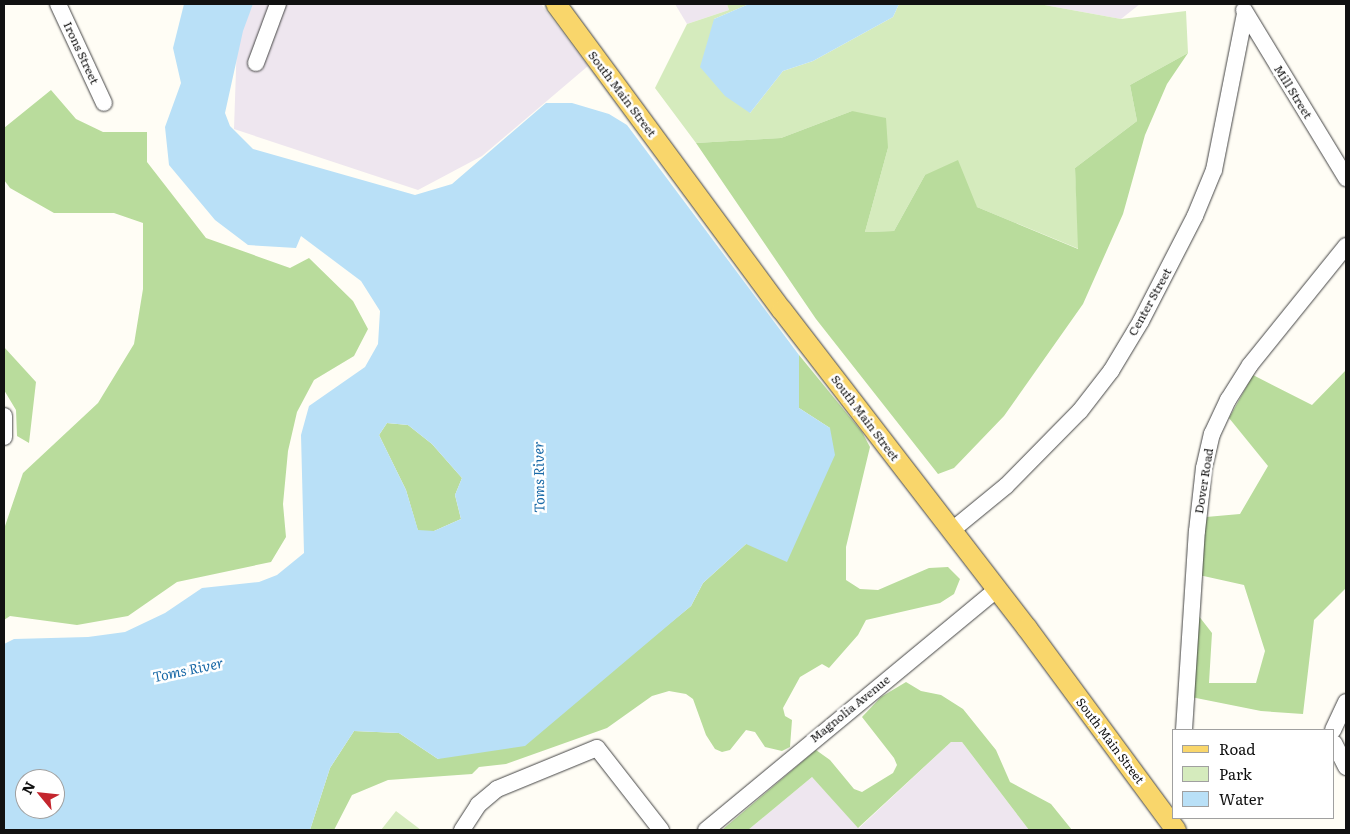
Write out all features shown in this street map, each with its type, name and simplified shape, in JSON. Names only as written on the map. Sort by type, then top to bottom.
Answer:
[{"type":"main road","name":"South Main Street","points":[[556,4],[782,310],[1177,830]]},
{"type":"street","name":"Irons Street","points":[[58,4],[104,102]]},
{"type":"street","points":[[256,63],[278,4]]},
{"type":"street","name":"Center Street","points":[[951,531],[1006,486],[1080,411],[1111,371],[1140,321],[1196,216],[1214,170],[1244,9]]},
{"type":"street","name":"Mill Street","points":[[1244,9],[1346,178]]},
{"type":"street","name":"Dover Road","points":[[1184,729],[1197,531],[1204,468],[1212,434],[1228,400],[1250,365],[1346,246]]},
{"type":"street","points":[[4,416],[4,437]]},
{"type":"street","name":"Magnolia Avenue","points":[[706,830],[996,590]]},
{"type":"street","points":[[1333,728],[1346,702]]},
{"type":"street","points":[[1335,746],[1346,767]]},
{"type":"street","points":[[462,830],[478,805],[497,789],[597,748],[661,830]]},
{"type":"shaded area","points":[[253,4],[541,4],[588,66],[482,156],[418,190],[234,129],[237,40]]},
{"type":"shaded area","points":[[675,4],[727,4],[729,10],[687,24]]},
{"type":"shaded area","points":[[1039,4],[1140,4],[1121,19]]},
{"type":"shaded area","points":[[951,742],[962,742],[1029,830],[748,830],[812,777],[859,828]]},
{"type":"green space","points":[[727,4],[749,4],[714,19],[750,113],[783,71],[813,61],[893,17],[899,4],[1039,4],[1121,19],[1186,11],[1188,53],[1130,85],[1137,121],[1075,168],[1079,249],[977,207],[925,175],[894,231],[865,232],[888,148],[852,111],[781,138],[696,143],[655,88],[687,24],[729,10]]},
{"type":"green space","points":[[1188,53],[1167,84],[1145,135],[1123,214],[1083,304],[1004,416],[954,468],[938,474],[816,319],[696,143],[781,138],[852,111],[886,118],[888,148],[865,232],[894,231],[925,175],[958,160],[977,207],[1078,249],[1075,168],[1137,121],[1130,85]]},
{"type":"green space","points":[[51,90],[76,119],[103,132],[147,132],[147,162],[206,238],[290,268],[309,258],[353,301],[368,329],[354,356],[314,380],[297,412],[288,451],[283,504],[286,537],[271,562],[177,582],[128,616],[77,625],[10,616],[4,620],[4,529],[23,473],[98,403],[134,344],[143,289],[143,223],[114,213],[54,213],[10,188],[4,180],[4,128]]},
{"type":"green space","points":[[4,347],[36,382],[29,443],[17,436],[16,410],[4,390]]},
{"type":"green space","points":[[799,355],[862,432],[870,447],[846,547],[846,580],[860,589],[878,590],[929,568],[948,567],[960,579],[954,594],[940,603],[866,620],[858,635],[829,668],[822,664],[800,677],[783,708],[785,716],[792,720],[790,747],[782,751],[765,747],[755,732],[746,730],[730,750],[722,752],[715,749],[706,735],[693,699],[686,694],[669,691],[652,696],[607,728],[506,764],[479,767],[472,774],[388,780],[352,795],[334,830],[310,830],[330,768],[354,731],[399,733],[438,759],[622,662],[691,606],[703,583],[746,544],[830,428],[799,408]]},
{"type":"green space","points":[[1346,370],[1346,588],[1314,620],[1303,714],[1261,711],[1191,697],[1198,615],[1212,633],[1209,683],[1256,683],[1265,651],[1244,585],[1199,575],[1206,517],[1240,514],[1268,466],[1229,418],[1253,375],[1312,405]]},
{"type":"green space","points":[[387,423],[408,425],[432,444],[462,478],[455,495],[461,519],[434,531],[418,531],[406,490],[379,435]]},
{"type":"green space","points":[[906,682],[921,691],[941,695],[963,709],[996,750],[1010,782],[1051,804],[1072,830],[1029,830],[962,742],[951,742],[858,828],[812,777],[748,830],[722,830],[816,750],[830,760],[854,789],[862,792],[893,773],[897,765],[894,758],[862,717],[881,697]]},
{"type":"green space","points":[[396,811],[421,830],[381,830]]},
{"type":"water","name":"Toms River","points":[[184,4],[253,4],[243,31],[225,113],[230,126],[253,149],[415,195],[452,184],[546,103],[572,103],[609,114],[627,125],[799,355],[799,408],[830,428],[835,455],[787,562],[746,544],[703,583],[691,606],[525,746],[438,759],[399,733],[354,731],[330,768],[310,830],[4,830],[4,644],[14,639],[88,637],[125,632],[165,613],[202,588],[259,582],[277,575],[304,553],[301,435],[309,406],[365,367],[378,344],[380,311],[361,281],[301,236],[296,248],[248,245],[215,220],[169,165],[165,127],[181,83],[173,48]],"holes":[[[387,423],[408,425],[432,444],[462,478],[455,495],[461,519],[434,531],[418,530],[406,490],[379,435]]]},
{"type":"water","points":[[749,4],[899,4],[893,17],[813,61],[783,71],[750,113],[725,96],[700,67],[714,19]]}]
